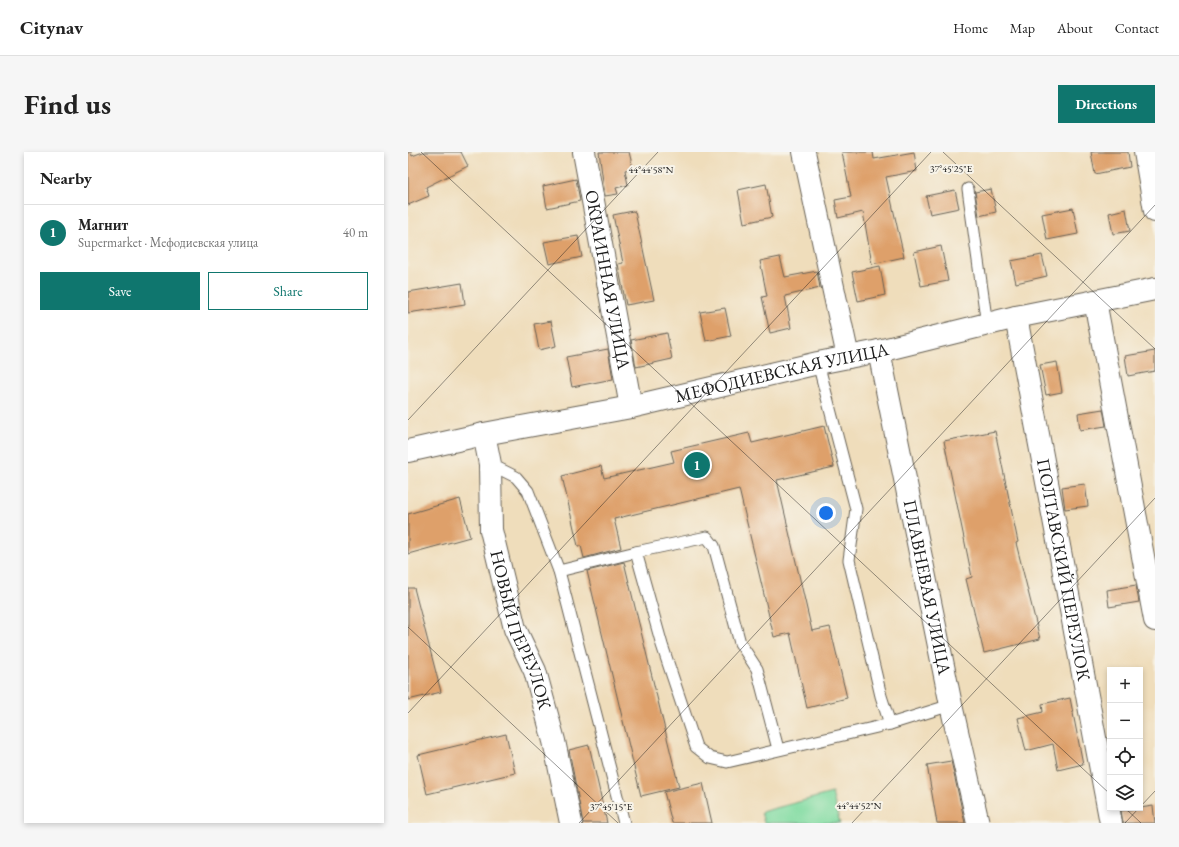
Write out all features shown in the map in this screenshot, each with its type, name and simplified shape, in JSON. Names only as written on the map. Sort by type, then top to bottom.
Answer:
[{"type":"street","name":"ОКРАИННАЯ УЛИЦА","points":[[584,152],[631,407]]},
{"type":"street","points":[[804,152],[848,357]]},
{"type":"street","points":[[1145,152],[1155,211]]},
{"type":"street","name":"МЕФОДИЕВСКАЯ УЛИЦА","points":[[408,451],[484,434],[631,407],[818,363],[879,351],[1016,317],[1155,289]]},
{"type":"street","points":[[1096,301],[1155,620]]},
{"type":"street","name":"ПОЛТАВСКИЙ ПЕРЕУЛОК","points":[[1016,317],[1111,823]]},
{"type":"street","name":"ПЛАВНЕВАЯ УЛИЦА","points":[[879,351],[951,706],[978,823]]},
{"type":"street","name":"НОВЫЙ ПЕРЕУЛОК","points":[[484,434],[490,464],[491,530],[515,629],[535,671],[554,742],[571,823]]},
{"type":"lane","points":[[968,189],[987,325]]},
{"type":"lane","points":[[818,363],[856,509],[849,560],[881,696],[890,724]]},
{"type":"lane","points":[[490,464],[516,477],[528,491],[559,571],[624,823]]},
{"type":"lane","points":[[559,571],[636,552],[707,537],[714,546],[740,643],[757,669],[778,749]]},
{"type":"lane","points":[[636,552],[662,645],[696,747],[710,758],[727,762],[890,724],[951,706]]},
{"type":"green space","points":[[832,793],[840,823],[764,823],[761,812]]},
{"type":"building","points":[[408,152],[411,152],[412,156],[423,152],[461,152],[468,166],[426,187],[429,196],[408,205]]},
{"type":"building","points":[[599,152],[629,152],[633,168],[625,170],[628,185],[616,188],[618,194],[605,196]]},
{"type":"building","points":[[842,152],[873,152],[874,159],[914,152],[917,171],[886,177],[904,257],[872,264],[863,212],[838,218],[835,200],[851,197]]},
{"type":"building","points":[[1091,152],[1128,152],[1130,167],[1095,174]]},
{"type":"building","points":[[576,179],[580,201],[547,208],[543,186]]},
{"type":"building","points":[[766,184],[772,217],[744,223],[738,190]]},
{"type":"building","points":[[991,189],[996,212],[979,216],[975,192]]},
{"type":"building","points":[[955,190],[959,208],[930,214],[926,196]]},
{"type":"building","points":[[1073,208],[1078,234],[1047,240],[1042,214]]},
{"type":"building","points":[[1126,209],[1130,231],[1113,234],[1109,213]]},
{"type":"building","points":[[633,211],[635,212],[654,300],[626,305],[618,264],[623,263],[613,215]]},
{"type":"building","points":[[578,236],[582,257],[549,264],[544,242]]},
{"type":"building","points":[[941,246],[948,281],[921,286],[914,252]]},
{"type":"building","points":[[1042,255],[1047,276],[1016,283],[1011,261]]},
{"type":"building","points":[[780,257],[785,277],[817,271],[820,288],[785,296],[791,328],[770,333],[762,297],[767,296],[760,261]]},
{"type":"building","points":[[880,266],[885,295],[858,301],[852,272]]},
{"type":"building","points":[[462,283],[465,304],[408,313],[408,292]]},
{"type":"building","points":[[725,308],[731,336],[706,341],[700,312]]},
{"type":"building","points":[[551,321],[556,346],[539,350],[534,324]]},
{"type":"building","points":[[667,333],[672,359],[636,367],[631,340]]},
{"type":"building","points":[[608,349],[613,379],[572,387],[566,357]]},
{"type":"building","points":[[1155,351],[1155,371],[1128,376],[1125,356]]},
{"type":"building","points":[[1057,362],[1062,392],[1046,395],[1040,365]]},
{"type":"building","points":[[1103,409],[1106,426],[1080,430],[1078,413]]},
{"type":"building","points":[[824,426],[834,467],[777,480],[812,631],[830,627],[847,698],[807,708],[790,633],[774,637],[739,489],[614,519],[621,548],[584,558],[581,546],[578,546],[562,476],[601,466],[604,478],[674,462],[671,451],[749,433],[752,443]]},
{"type":"building","points":[[995,431],[1018,542],[1016,543],[1040,639],[984,653],[966,579],[972,577],[944,441]]},
{"type":"building","points":[[1085,484],[1088,506],[1065,509],[1062,487]]},
{"type":"building","points":[[460,499],[470,537],[408,554],[408,514]]},
{"type":"building","points":[[624,562],[679,787],[641,796],[587,571]]},
{"type":"building","points":[[1136,585],[1139,602],[1109,607],[1107,590]]},
{"type":"building","points":[[408,588],[414,588],[441,692],[408,700]]},
{"type":"building","points":[[1070,698],[1083,764],[1058,770],[1053,744],[1026,751],[1018,718],[1043,712],[1042,704]]},
{"type":"building","points":[[506,734],[515,773],[427,794],[418,755]]},
{"type":"building","points":[[589,745],[607,823],[583,823],[569,750]]},
{"type":"building","points":[[951,761],[965,823],[937,823],[927,765]]},
{"type":"building","points":[[703,783],[712,823],[672,823],[664,792]]},
{"type":"building","points":[[1153,806],[1155,823],[1123,823],[1121,811],[1143,811],[1143,808]]},
{"type":"place","name":"Магнит","points":[[697,465]]}]
